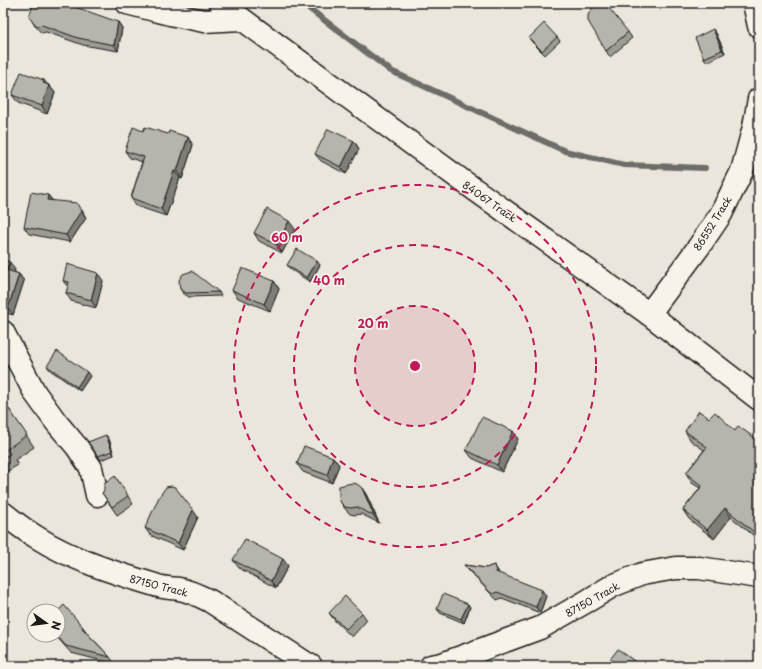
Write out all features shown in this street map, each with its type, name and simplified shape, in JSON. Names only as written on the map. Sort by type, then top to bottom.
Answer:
[{"type":"street","points":[[127,3],[170,14],[204,20],[241,19]]},
{"type":"street","name":"84067 Track","points":[[220,3],[453,174],[649,314],[759,399]]},
{"type":"street","points":[[754,3],[759,26]]},
{"type":"street","name":"86552 Track","points":[[649,314],[698,248],[721,214],[742,171],[754,127],[759,99]]},
{"type":"street","points":[[3,332],[35,393],[56,422],[77,447],[91,468],[97,495]]},
{"type":"street","name":"87150 Track","points":[[3,513],[38,538],[69,554],[125,576],[157,586],[180,589],[200,596],[223,609],[311,666]]},
{"type":"street","name":"87150 Track","points":[[444,665],[540,628],[612,586],[642,574],[676,568],[699,568],[759,577]]},
{"type":"building","points":[[42,3],[64,3],[118,22],[114,45],[78,38],[42,25],[37,26],[29,17],[33,5]]},
{"type":"building","points":[[599,5],[604,5],[609,8],[628,32],[606,51],[588,21],[590,11]]},
{"type":"building","points":[[544,23],[557,37],[542,51],[529,38]]},
{"type":"building","points":[[713,29],[722,50],[704,58],[695,38]]},
{"type":"building","points":[[21,72],[44,80],[43,83],[49,85],[42,106],[12,95]]},
{"type":"building","points":[[133,127],[143,131],[145,127],[168,134],[169,131],[188,137],[177,171],[174,171],[161,209],[131,198],[144,157],[125,151]]},
{"type":"building","points":[[328,129],[354,141],[341,167],[315,154]]},
{"type":"building","points":[[31,192],[48,195],[47,200],[77,203],[81,211],[66,235],[24,227]]},
{"type":"building","points":[[267,209],[289,221],[277,245],[254,233]]},
{"type":"building","points":[[297,249],[317,261],[307,278],[287,265]]},
{"type":"building","points":[[3,260],[10,262],[7,270],[19,274],[8,308],[3,306]]},
{"type":"building","points":[[67,264],[98,273],[91,300],[66,293],[69,282],[63,281]]},
{"type":"building","points":[[242,268],[274,281],[264,304],[232,290]]},
{"type":"building","points":[[192,271],[219,292],[186,293],[180,289],[179,280],[183,274]]},
{"type":"building","points":[[57,351],[87,372],[77,387],[47,366]]},
{"type":"building","points":[[9,409],[27,435],[7,449],[10,454],[3,458],[3,411],[4,413]]},
{"type":"building","points":[[699,411],[709,418],[715,412],[735,431],[738,426],[759,441],[759,528],[755,533],[725,508],[707,530],[683,510],[702,486],[686,473],[707,447],[685,431]]},
{"type":"building","points":[[482,417],[513,431],[497,465],[466,450]]},
{"type":"building","points":[[106,435],[112,451],[98,456],[88,442]]},
{"type":"building","points":[[304,446],[333,457],[327,475],[297,464]]},
{"type":"building","points":[[115,476],[128,496],[112,507],[102,493],[104,491],[104,484]]},
{"type":"building","points":[[352,483],[357,484],[362,488],[374,516],[357,507],[345,507],[341,503],[339,498],[339,486]]},
{"type":"building","points":[[166,487],[175,487],[193,510],[178,543],[145,528],[159,497]]},
{"type":"building","points":[[245,539],[283,559],[271,581],[233,560]]},
{"type":"building","points":[[464,565],[486,568],[494,565],[496,572],[542,590],[536,607],[497,592],[492,594]]},
{"type":"building","points":[[443,594],[468,604],[461,619],[437,609]]},
{"type":"building","points":[[345,596],[362,613],[346,629],[329,613]]},
{"type":"building","points":[[66,607],[83,627],[82,628],[110,657],[66,646],[63,643],[66,643]]},
{"type":"building","points":[[618,649],[641,666],[605,666]]},
{"type":"waterway","points":[[302,3],[391,71],[565,151],[624,165],[705,168]]}]
